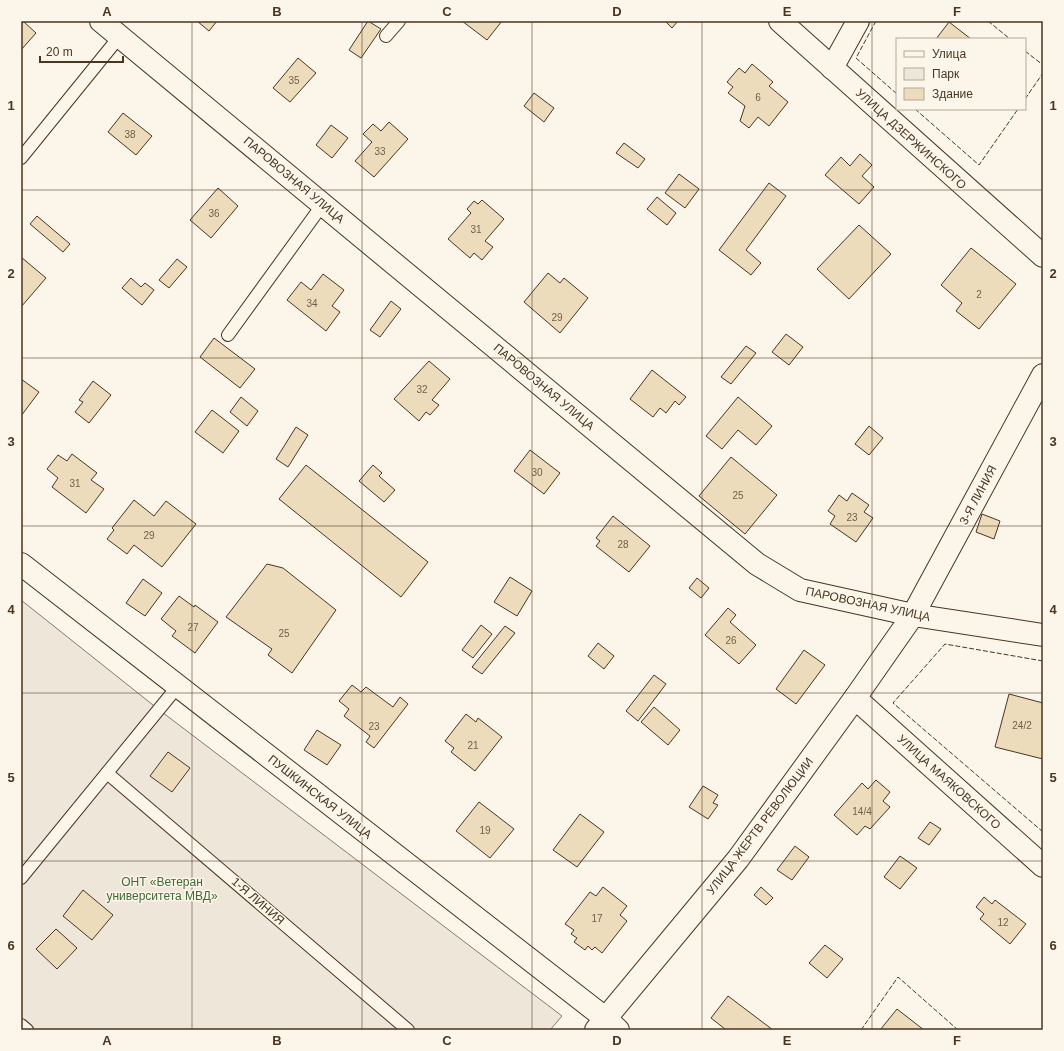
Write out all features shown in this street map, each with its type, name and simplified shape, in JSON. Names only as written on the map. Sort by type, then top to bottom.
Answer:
[{"type":"street","name":"ПАРОВОЗНАЯ УЛИЦА","points":[[101,21],[757,564],[800,590],[913,615],[1043,635]]},
{"type":"street","name":"УЛИЦА ДЗЕРЖИНСКОГО","points":[[780,21],[1043,256]]},
{"type":"street","points":[[832,68],[858,21]]},
{"type":"street","name":"3-Я ЛИНИЯ","points":[[913,615],[1043,375]]},
{"type":"street","name":"ПУШКИНСКАЯ УЛИЦА","points":[[21,564],[178,686],[607,1026]]},
{"type":"street","name":"УЛИЦА ЖЕРТВ РЕВОЛЮЦИИ","points":[[607,1026],[738,859],[855,698],[913,615]]},
{"type":"street","name":"УЛИЦА МАЯКОВСКОГО","points":[[855,698],[1043,866]]},
{"type":"lane","points":[[386,36],[399,21]]},
{"type":"lane","points":[[21,158],[120,36]]},
{"type":"lane","points":[[228,335],[323,204]]},
{"type":"lane","points":[[21,878],[178,686]]},
{"type":"lane","name":"1-Я ЛИНИЯ","points":[[107,773],[408,1030]]},
{"type":"lane","points":[[21,1025],[26,1030]]},
{"type":"green space","name":"ОНТ «Ветеран университета МВД»","points":[[21,600],[158,709],[562,1016],[550,1030],[21,1030]]},
{"type":"building","points":[[21,21],[23,21],[36,33],[21,50]]},
{"type":"building","points":[[197,21],[217,21],[209,31]]},
{"type":"building","points":[[368,21],[381,29],[361,58],[349,50]]},
{"type":"building","points":[[462,21],[502,21],[487,40]]},
{"type":"building","points":[[665,21],[678,21],[672,28]]},
{"type":"building","points":[[949,22],[970,38],[937,38]]},
{"type":"building","points":[[298,58],[316,73],[290,102],[273,88]]},
{"type":"building","points":[[752,64],[773,82],[769,86],[788,102],[769,126],[758,117],[749,128],[740,121],[745,106],[728,93],[733,87],[727,82],[739,68],[745,73]]},
{"type":"building","points":[[534,93],[554,108],[544,122],[524,106]]},
{"type":"building","points":[[123,113],[152,136],[136,155],[108,132]]},
{"type":"building","points":[[389,122],[408,139],[374,177],[355,161],[372,142],[363,134],[373,124],[381,131]]},
{"type":"building","points":[[331,125],[348,138],[332,158],[316,145]]},
{"type":"building","points":[[624,143],[645,159],[638,168],[616,153]]},
{"type":"building","points":[[860,154],[872,165],[862,176],[874,187],[859,204],[825,175],[841,157],[850,166]]},
{"type":"building","points":[[679,174],[699,189],[685,208],[665,193]]},
{"type":"building","points":[[769,183],[786,196],[746,250],[761,263],[751,275],[719,250]]},
{"type":"building","points":[[218,188],[238,206],[211,238],[190,220]]},
{"type":"building","points":[[657,197],[676,213],[667,225],[647,209]]},
{"type":"building","points":[[482,200],[504,219],[485,241],[493,247],[482,260],[474,253],[470,258],[448,239],[471,213],[467,209],[474,201],[478,204]]},
{"type":"building","points":[[37,216],[70,244],[63,252],[30,224]]},
{"type":"building","points":[[859,225],[891,254],[849,299],[817,269]]},
{"type":"building","points":[[971,248],[1016,284],[979,329],[956,311],[962,303],[941,285]]},
{"type":"building","points":[[21,257],[46,278],[21,307]]},
{"type":"building","points":[[177,259],[187,267],[169,288],[159,280]]},
{"type":"building","points":[[548,273],[560,283],[564,278],[588,298],[560,333],[524,302]]},
{"type":"building","points":[[323,274],[344,290],[332,306],[340,312],[326,331],[287,300],[301,282],[311,290]]},
{"type":"building","points":[[131,278],[141,287],[145,283],[154,290],[142,305],[122,288]]},
{"type":"building","points":[[391,301],[401,309],[380,337],[370,330]]},
{"type":"building","points":[[786,334],[803,347],[789,365],[772,352]]},
{"type":"building","points":[[214,338],[255,369],[240,388],[200,357]]},
{"type":"building","points":[[746,346],[756,353],[731,384],[721,377]]},
{"type":"building","points":[[429,361],[450,379],[432,400],[439,405],[430,415],[426,412],[419,421],[394,399]]},
{"type":"building","points":[[652,370],[686,397],[679,405],[675,401],[666,413],[660,408],[653,417],[630,399]]},
{"type":"building","points":[[21,379],[39,392],[21,416]]},
{"type":"building","points":[[93,381],[111,395],[89,423],[75,412],[83,402],[79,400]]},
{"type":"building","points":[[241,397],[258,411],[247,426],[230,412]]},
{"type":"building","points":[[738,397],[772,426],[756,445],[738,430],[722,449],[706,436]]},
{"type":"building","points":[[212,410],[239,431],[223,453],[195,432]]},
{"type":"building","points":[[869,426],[883,438],[869,455],[855,444]]},
{"type":"building","points":[[296,427],[308,435],[288,467],[276,459]]},
{"type":"building","points":[[530,450],[560,473],[544,494],[514,471]]},
{"type":"building","points":[[72,454],[97,473],[91,480],[104,489],[86,513],[52,487],[58,478],[47,469],[58,455],[67,461]]},
{"type":"building","points":[[731,457],[777,495],[745,534],[699,496]]},
{"type":"building","points":[[306,465],[428,562],[401,597],[279,499]]},
{"type":"building","points":[[373,465],[382,473],[379,476],[395,490],[384,502],[359,481]]},
{"type":"building","points":[[852,493],[869,505],[864,512],[873,518],[856,542],[830,524],[835,516],[828,511],[839,495],[847,501]]},
{"type":"building","points":[[134,500],[154,516],[166,501],[196,524],[162,567],[134,545],[127,554],[107,539],[114,530],[112,528]]},
{"type":"building","points":[[982,514],[1000,521],[994,539],[976,532]]},
{"type":"building","points":[[613,516],[650,546],[629,572],[596,546],[600,541],[596,538]]},
{"type":"building","points":[[267,564],[283,568],[336,610],[292,673],[268,655],[272,649],[226,617]]},
{"type":"building","points":[[510,577],[532,591],[517,616],[494,602]]},
{"type":"building","points":[[697,578],[709,588],[701,598],[689,588]]},
{"type":"building","points":[[143,579],[162,593],[145,616],[126,603]]},
{"type":"building","points":[[179,596],[194,607],[195,605],[218,622],[195,653],[172,636],[176,631],[161,619]]},
{"type":"building","points":[[728,608],[736,615],[730,622],[756,645],[739,664],[705,635]]},
{"type":"building","points":[[481,625],[492,634],[473,658],[462,650]]},
{"type":"building","points":[[505,626],[515,633],[482,674],[472,667]]},
{"type":"building","points":[[598,643],[614,656],[604,669],[588,656]]},
{"type":"building","points":[[804,650],[825,665],[796,704],[776,689]]},
{"type":"building","points":[[654,675],[666,684],[638,721],[626,711]]},
{"type":"building","points":[[352,685],[361,692],[366,687],[393,707],[400,697],[408,704],[374,748],[366,742],[370,736],[344,716],[349,709],[339,701]]},
{"type":"building","points":[[1009,694],[1043,703],[1043,759],[995,747]]},
{"type":"building","points":[[654,707],[680,730],[668,745],[641,722]]},
{"type":"building","points":[[466,714],[476,722],[478,718],[502,737],[475,771],[451,752],[454,748],[445,741]]},
{"type":"building","points":[[317,730],[341,745],[327,765],[304,750]]},
{"type":"building","points":[[168,752],[190,768],[172,792],[150,776]]},
{"type":"building","points":[[876,780],[890,792],[883,801],[890,807],[870,829],[865,826],[857,835],[834,815],[862,783],[868,789]]},
{"type":"building","points":[[703,786],[718,795],[713,803],[718,805],[708,819],[689,807]]},
{"type":"building","points":[[479,802],[514,829],[490,858],[456,831]]},
{"type":"building","points":[[580,814],[604,832],[577,867],[553,850]]},
{"type":"building","points":[[930,822],[941,829],[929,845],[918,838]]},
{"type":"building","points":[[795,846],[809,857],[792,880],[777,870]]},
{"type":"building","points":[[900,856],[917,868],[900,889],[884,877]]},
{"type":"building","points":[[603,887],[627,906],[620,915],[627,921],[602,953],[595,947],[592,950],[588,946],[585,950],[574,942],[577,938],[571,934],[574,930],[565,924],[590,892],[596,896]]},
{"type":"building","points":[[761,887],[773,898],[766,905],[754,895]]},
{"type":"building","points":[[83,890],[113,915],[92,940],[63,916]]},
{"type":"building","points":[[984,897],[992,904],[995,900],[1026,924],[1010,944],[980,919],[984,914],[976,907]]},
{"type":"building","points":[[56,929],[77,948],[57,969],[36,949]]},
{"type":"building","points":[[825,945],[843,959],[827,978],[809,963]]},
{"type":"building","points":[[728,996],[773,1030],[724,1030],[725,1029],[711,1018]]},
{"type":"building","points":[[897,1009],[924,1030],[880,1030]]},
{"type":"fence","points":[[876,21],[856,58],[896,93]]},
{"type":"fence","points":[[988,21],[1009,38]]},
{"type":"fence","points":[[1026,52],[1043,65]]},
{"type":"fence","points":[[1026,98],[1043,73]]},
{"type":"fence","points":[[916,110],[979,165],[1017,110]]},
{"type":"fence","points":[[1043,661],[945,644],[893,703],[1043,832]]},
{"type":"fence","points":[[861,1030],[898,977],[958,1030]]}]
